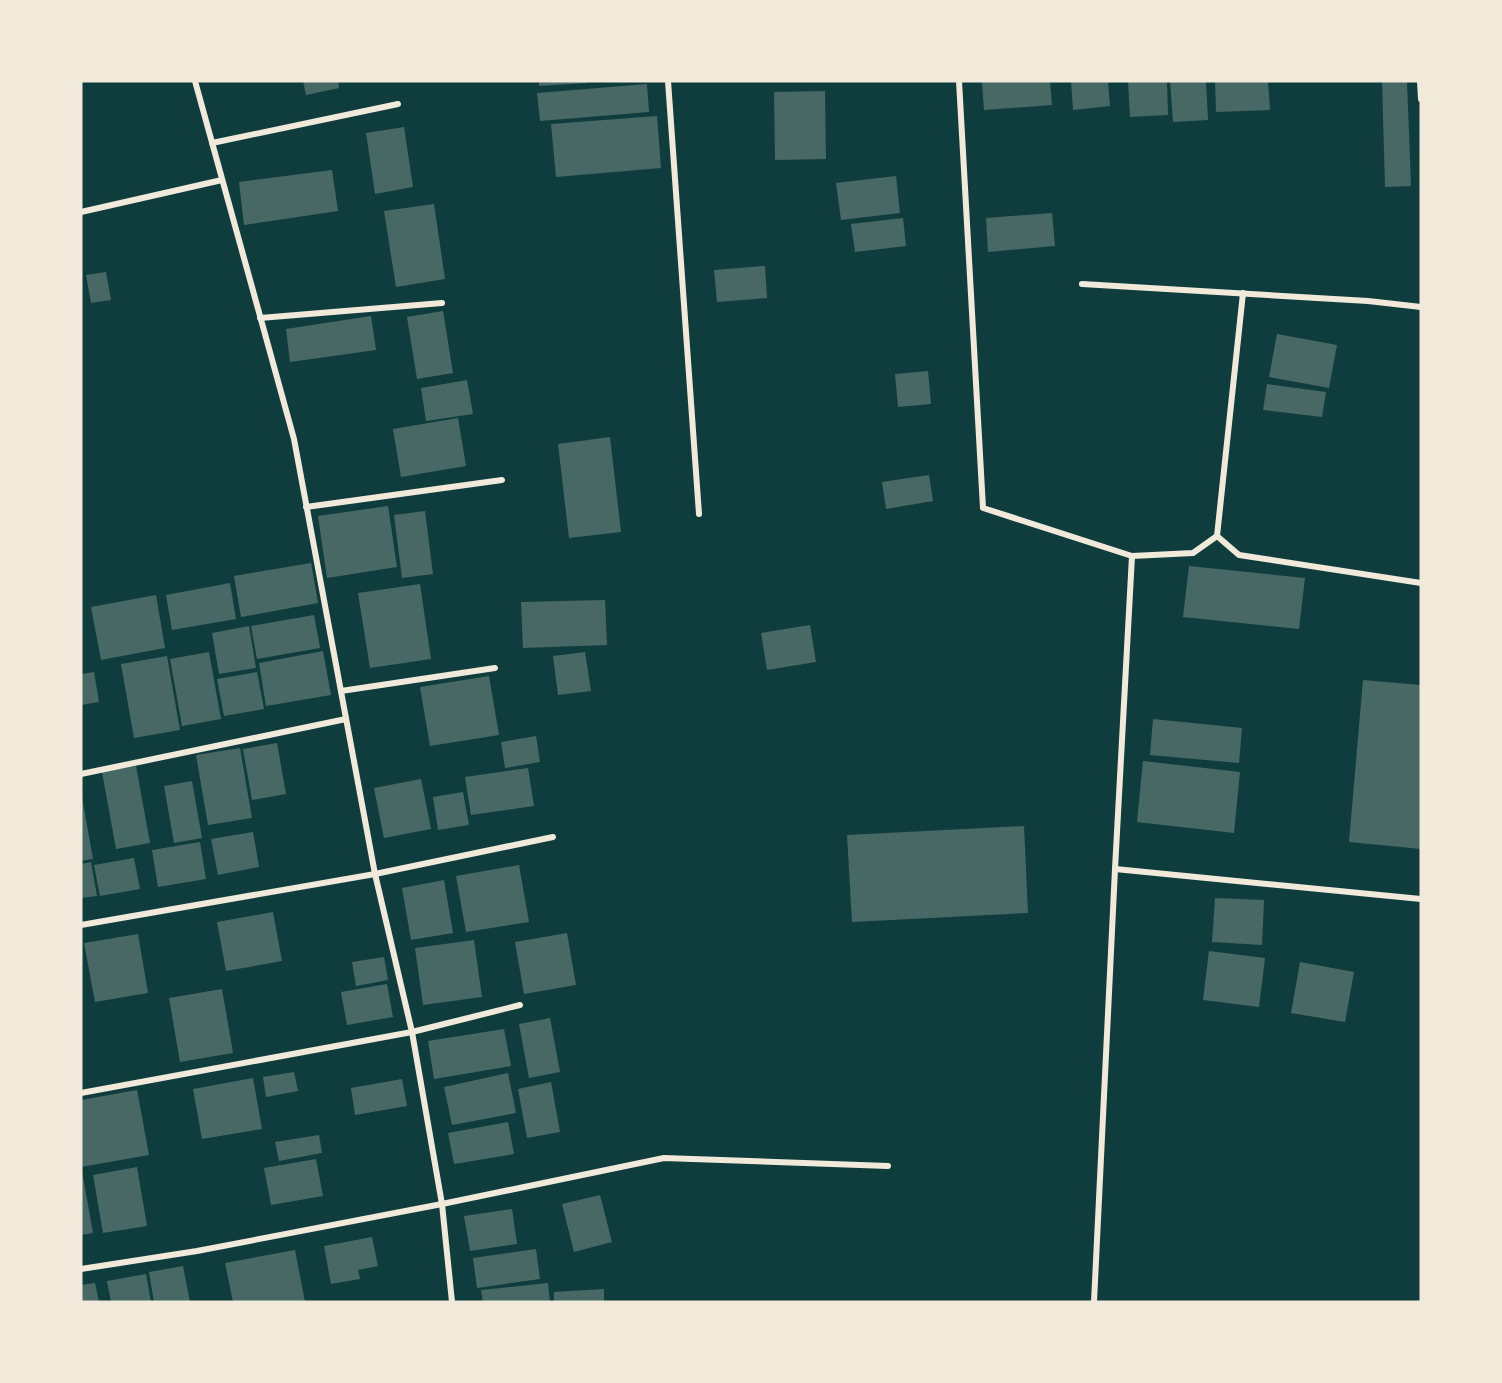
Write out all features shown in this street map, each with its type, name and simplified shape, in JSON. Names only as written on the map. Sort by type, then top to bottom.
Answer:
[{"type":"street","points":[[195,81],[294,439],[375,874],[412,1032],[442,1204],[452,1302]]},
{"type":"street","points":[[668,81],[699,514]]},
{"type":"street","points":[[959,81],[982,508],[1132,556],[1192,553],[1217,536],[1243,293]]},
{"type":"street","points":[[1420,81],[1421,99]]},
{"type":"street","points":[[212,143],[398,105]]},
{"type":"street","points":[[81,212],[222,180]]},
{"type":"street","points":[[1082,284],[1368,301],[1421,307]]},
{"type":"street","points":[[260,318],[442,303]]},
{"type":"street","points":[[306,507],[502,480]]},
{"type":"street","points":[[1217,536],[1239,555],[1421,583]]},
{"type":"street","points":[[1094,1302],[1132,556]]},
{"type":"street","points":[[341,691],[495,668]]},
{"type":"street","points":[[81,774],[346,719]]},
{"type":"street","points":[[81,925],[375,874],[553,837]]},
{"type":"street","points":[[1115,869],[1421,899]]},
{"type":"street","points":[[81,1093],[412,1032],[520,1005]]},
{"type":"street","points":[[81,1269],[197,1251],[664,1158],[888,1166]]},
{"type":"building","points":[[303,81],[338,81],[339,88],[306,95]]},
{"type":"building","points":[[539,81],[587,81],[587,83],[539,86]]},
{"type":"building","points":[[1050,81],[1052,105],[984,110],[982,82]]},
{"type":"building","points":[[1071,81],[1108,81],[1110,106],[1073,110]]},
{"type":"building","points":[[1128,81],[1167,81],[1168,115],[1130,117]]},
{"type":"building","points":[[1170,81],[1206,81],[1208,120],[1173,122]]},
{"type":"building","points":[[1215,81],[1268,81],[1270,110],[1216,112]]},
{"type":"building","points":[[1382,81],[1407,81],[1411,186],[1385,187]]},
{"type":"building","points":[[647,84],[649,112],[540,121],[537,93]]},
{"type":"building","points":[[825,91],[826,159],[775,160],[774,92]]},
{"type":"building","points":[[657,116],[661,168],[556,177],[551,124]]},
{"type":"building","points":[[404,127],[413,187],[375,194],[366,133]]},
{"type":"building","points":[[332,170],[338,211],[244,225],[239,182]]},
{"type":"building","points":[[896,176],[900,213],[841,220],[836,183]]},
{"type":"building","points":[[434,204],[445,279],[396,287],[384,211]]},
{"type":"building","points":[[1052,213],[1055,246],[988,252],[986,218]]},
{"type":"building","points":[[903,218],[906,246],[855,252],[851,224]]},
{"type":"building","points":[[765,266],[767,298],[717,302],[714,270]]},
{"type":"building","points":[[106,272],[111,300],[91,303],[86,275]]},
{"type":"building","points":[[443,311],[453,373],[417,379],[407,317]]},
{"type":"building","points":[[371,316],[376,350],[290,362],[286,329]]},
{"type":"building","points":[[1277,334],[1337,345],[1329,388],[1269,377]]},
{"type":"building","points":[[928,371],[931,404],[898,407],[895,374]]},
{"type":"building","points":[[467,380],[473,414],[426,421],[421,388]]},
{"type":"building","points":[[1267,384],[1326,392],[1322,417],[1263,410]]},
{"type":"building","points":[[458,418],[466,466],[401,477],[393,429]]},
{"type":"building","points":[[610,437],[621,532],[569,538],[558,444]]},
{"type":"building","points":[[929,475],[933,501],[886,509],[882,482]]},
{"type":"building","points":[[388,506],[397,567],[327,578],[318,516]]},
{"type":"building","points":[[425,511],[433,574],[402,578],[394,515]]},
{"type":"building","points":[[311,563],[318,603],[241,617],[234,576]]},
{"type":"building","points":[[1189,566],[1305,578],[1299,629],[1183,617]]},
{"type":"building","points":[[230,583],[236,619],[172,630],[166,595]]},
{"type":"building","points":[[420,584],[431,659],[370,668],[358,593]]},
{"type":"building","points":[[156,595],[165,648],[101,660],[91,607]]},
{"type":"building","points":[[605,600],[607,645],[523,648],[521,602]]},
{"type":"building","points":[[314,615],[320,648],[257,659],[251,626]]},
{"type":"building","points":[[810,625],[816,662],[767,670],[761,633]]},
{"type":"building","points":[[249,626],[256,668],[219,674],[212,633]]},
{"type":"building","points":[[323,651],[331,695],[266,706],[259,663]]},
{"type":"building","points":[[209,652],[221,719],[182,726],[170,659]]},
{"type":"building","points":[[585,652],[591,691],[558,695],[553,656]]},
{"type":"building","points":[[167,656],[180,730],[134,738],[121,664]]},
{"type":"building","points":[[94,672],[99,702],[81,705],[81,674]]},
{"type":"building","points":[[257,672],[264,709],[224,716],[217,679]]},
{"type":"building","points":[[489,676],[499,735],[430,746],[420,687]]},
{"type":"building","points":[[1363,680],[1421,685],[1421,849],[1349,842]]},
{"type":"building","points":[[1153,719],[1242,728],[1239,763],[1150,755]]},
{"type":"building","points":[[536,736],[540,762],[505,768],[501,742]]},
{"type":"building","points":[[277,743],[286,794],[252,800],[243,749]]},
{"type":"building","points":[[240,748],[252,818],[208,825],[196,755]]},
{"type":"building","points":[[1143,761],[1240,772],[1234,833],[1137,822]]},
{"type":"building","points":[[136,766],[150,843],[116,849],[102,772]]},
{"type":"building","points":[[528,768],[534,806],[471,815],[465,777]]},
{"type":"building","points":[[421,779],[431,829],[384,838],[374,788]]},
{"type":"building","points":[[192,781],[202,838],[174,843],[164,786]]},
{"type":"building","points":[[463,792],[469,825],[438,830],[433,797]]},
{"type":"building","points":[[81,797],[93,859],[81,861]]},
{"type":"building","points":[[1024,826],[1028,913],[852,922],[847,835]]},
{"type":"building","points":[[253,832],[259,867],[218,875],[211,839]]},
{"type":"building","points":[[200,842],[206,879],[158,887],[152,850]]},
{"type":"building","points":[[134,858],[140,889],[100,896],[94,865]]},
{"type":"building","points":[[91,862],[97,896],[81,898],[81,864]]},
{"type":"building","points":[[519,865],[529,922],[466,932],[456,876]]},
{"type":"building","points":[[444,880],[453,933],[411,940],[402,888]]},
{"type":"building","points":[[1215,898],[1264,900],[1262,945],[1212,942]]},
{"type":"building","points":[[273,912],[282,961],[226,971],[217,922]]},
{"type":"building","points":[[567,933],[576,985],[524,994],[515,942]]},
{"type":"building","points":[[138,934],[148,993],[95,1002],[84,943]]},
{"type":"building","points":[[474,940],[482,997],[423,1005],[415,948]]},
{"type":"building","points":[[1209,951],[1265,958],[1259,1007],[1203,1000]]},
{"type":"building","points":[[384,957],[388,980],[356,986],[352,962]]},
{"type":"building","points":[[1300,962],[1354,972],[1345,1022],[1291,1013]]},
{"type":"building","points":[[387,984],[393,1017],[347,1025],[341,992]]},
{"type":"building","points":[[222,989],[233,1053],[180,1062],[169,998]]},
{"type":"building","points":[[550,1018],[560,1072],[529,1078],[519,1024]]},
{"type":"building","points":[[504,1029],[511,1066],[434,1079],[428,1041]]},
{"type":"building","points":[[294,1072],[298,1091],[266,1097],[263,1077]]},
{"type":"building","points":[[508,1073],[516,1113],[452,1125],[444,1087]]},
{"type":"building","points":[[253,1078],[262,1129],[202,1139],[193,1089]]},
{"type":"building","points":[[402,1079],[407,1106],[355,1115],[351,1088]]},
{"type":"building","points":[[551,1082],[560,1132],[527,1138],[518,1089]]},
{"type":"building","points":[[137,1090],[149,1155],[81,1167],[81,1100]]},
{"type":"building","points":[[508,1122],[514,1154],[454,1164],[448,1133]]},
{"type":"building","points":[[319,1135],[322,1153],[279,1161],[275,1142]]},
{"type":"building","points":[[316,1159],[323,1196],[271,1205],[264,1168]]},
{"type":"building","points":[[137,1167],[147,1226],[103,1233],[93,1175]]},
{"type":"building","points":[[81,1171],[93,1233],[81,1235]]},
{"type":"building","points":[[600,1195],[612,1242],[574,1252],[562,1204]]},
{"type":"building","points":[[512,1209],[517,1244],[470,1251],[464,1216]]},
{"type":"building","points":[[372,1237],[378,1266],[358,1270],[360,1279],[331,1284],[324,1246]]},
{"type":"building","points":[[536,1249],[540,1279],[477,1288],[473,1258]]},
{"type":"building","points":[[295,1250],[305,1302],[233,1302],[225,1263]]},
{"type":"building","points":[[183,1266],[190,1302],[154,1302],[149,1272]]},
{"type":"building","points":[[146,1274],[151,1302],[111,1302],[107,1281]]},
{"type":"building","points":[[95,1283],[99,1302],[81,1302],[81,1285]]},
{"type":"building","points":[[548,1283],[550,1302],[483,1302],[481,1290]]},
{"type":"building","points":[[604,1289],[604,1302],[554,1302],[554,1292]]}]
